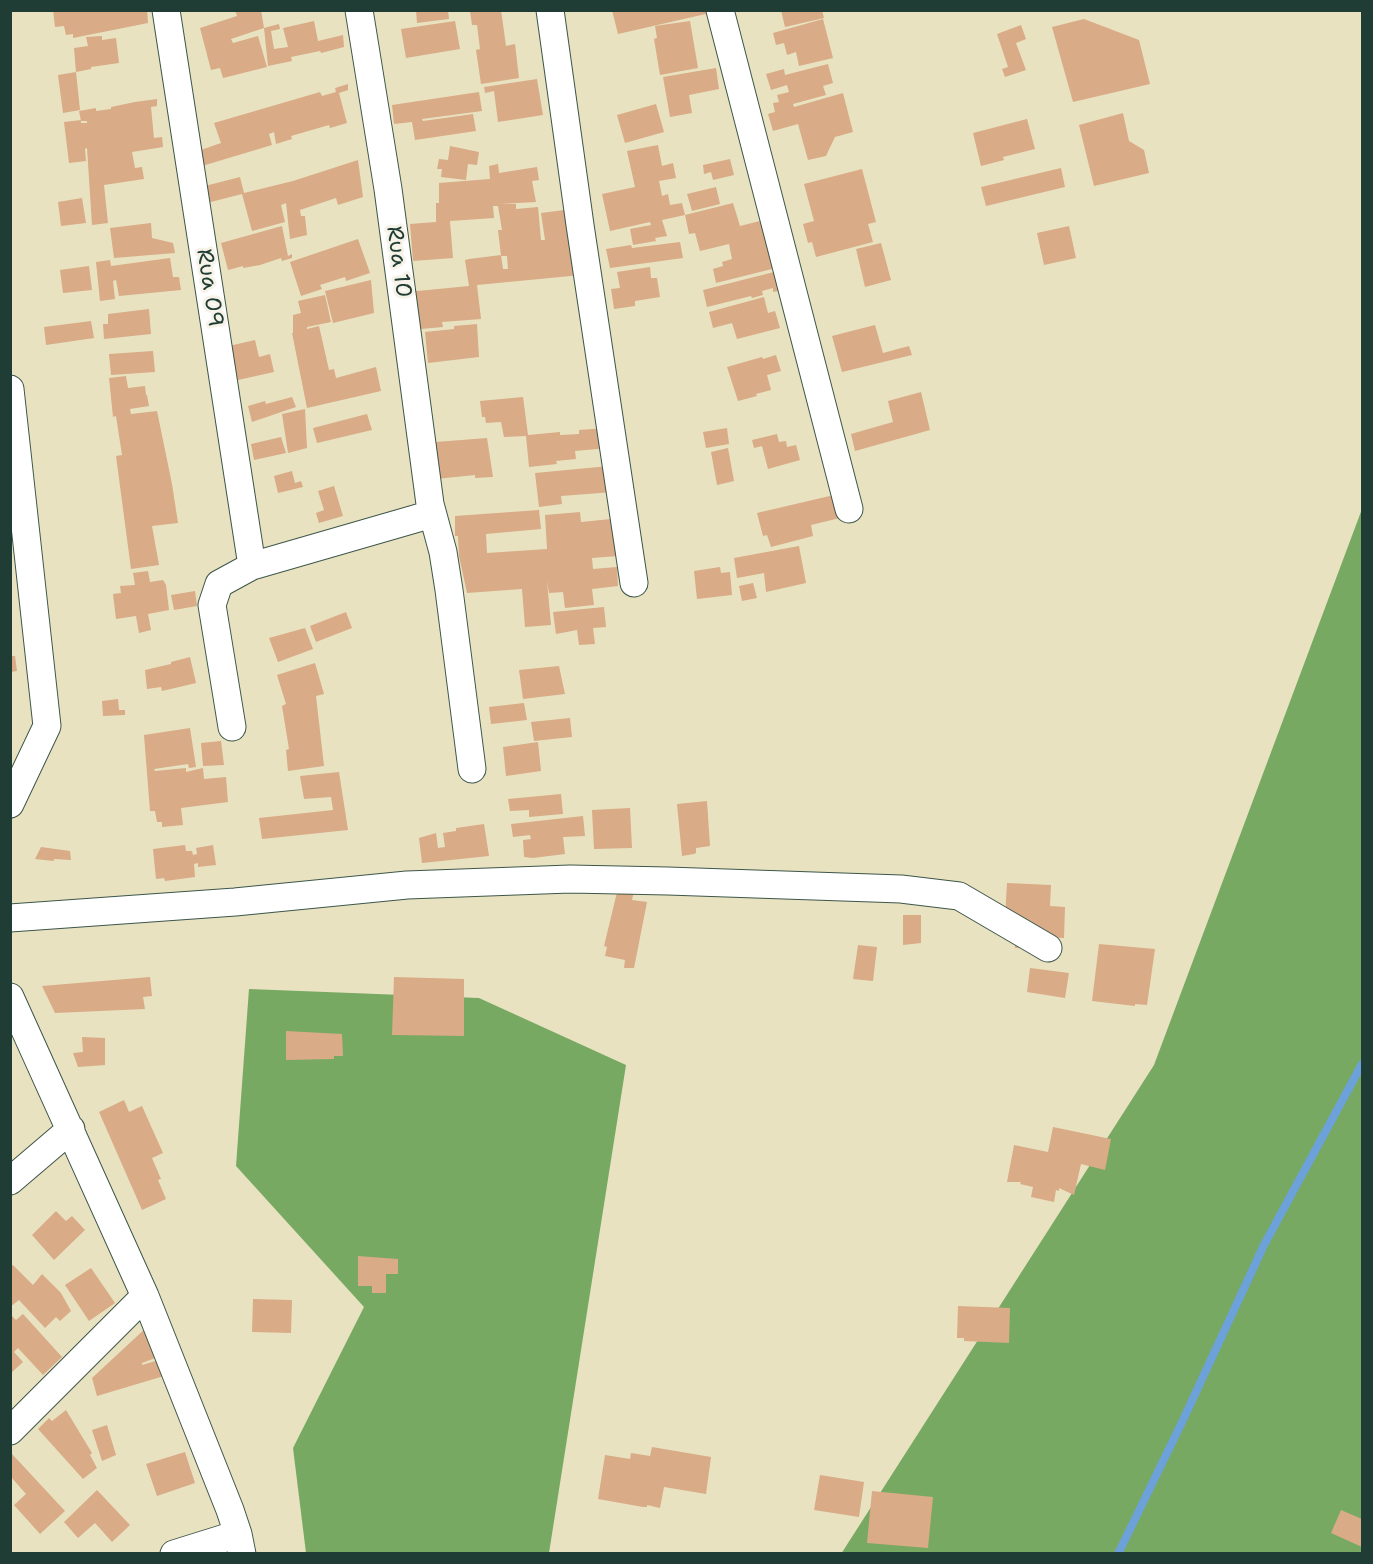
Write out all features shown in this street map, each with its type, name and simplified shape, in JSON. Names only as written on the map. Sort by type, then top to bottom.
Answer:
[{"type":"street","name":"Rua 09","points":[[166,10],[252,566]]},
{"type":"street","name":"Rua 10","points":[[358,10],[388,189],[432,514],[443,552],[449,590],[472,768]]},
{"type":"street","points":[[550,10],[579,225],[634,583]]},
{"type":"street","points":[[720,10],[849,509]]},
{"type":"street","points":[[10,389],[47,726],[10,804]]},
{"type":"street","points":[[232,727],[212,605],[219,584],[252,566],[432,514]]},
{"type":"street","points":[[10,918],[235,902],[407,885],[570,879],[668,881],[901,889],[959,896],[1047,948]]},
{"type":"street","points":[[10,997],[145,1296],[240,1544],[174,1554]]},
{"type":"street","points":[[10,1180],[70,1129]]},
{"type":"street","points":[[10,1431],[145,1296]]},
{"type":"green space","points":[[1362,509],[1362,1553],[841,1554],[1154,1065]]},
{"type":"green space","points":[[249,989],[479,998],[626,1065],[549,1553],[306,1553],[293,1448],[364,1307],[236,1166]]},
{"type":"building","points":[[53,10],[147,10],[148,23],[73,38],[73,34],[66,35],[64,26],[55,27]]},
{"type":"building","points":[[235,10],[261,10],[264,28],[231,39],[233,43],[258,36],[267,67],[223,78],[220,68],[211,70],[200,28],[237,16]]},
{"type":"building","points":[[416,10],[448,10],[449,19],[417,23]]},
{"type":"building","points":[[501,10],[506,46],[515,44],[519,78],[481,84],[476,50],[480,49],[477,25],[472,25],[470,12]]},
{"type":"building","points":[[612,10],[710,10],[710,13],[618,34]]},
{"type":"building","points":[[781,10],[822,10],[824,18],[785,27]]},
{"type":"building","points":[[823,19],[833,58],[799,66],[796,52],[787,55],[784,43],[776,45],[773,33]]},
{"type":"building","points":[[1084,19],[1139,40],[1150,84],[1073,102],[1052,27]]},
{"type":"building","points":[[314,21],[318,41],[343,35],[344,47],[291,57],[292,61],[268,66],[264,28],[279,24],[280,29],[271,31],[274,49],[288,47],[283,28]]},
{"type":"building","points":[[455,21],[460,49],[406,58],[401,29]]},
{"type":"building","points":[[690,21],[698,68],[660,75],[654,39],[657,38],[655,26]]},
{"type":"building","points":[[1021,25],[1026,39],[1016,43],[1026,70],[1005,77],[1002,69],[1008,67],[997,34]]},
{"type":"building","points":[[102,36],[102,40],[116,38],[119,63],[91,67],[91,69],[76,72],[74,48],[88,46],[86,37]]},
{"type":"building","points":[[828,64],[833,83],[823,86],[826,95],[793,104],[794,107],[843,93],[853,132],[835,137],[826,156],[808,160],[798,124],[773,131],[768,114],[775,112],[773,103],[779,102],[777,95],[789,92],[787,85],[771,90],[766,74],[784,69],[785,75]]},
{"type":"building","points":[[716,68],[719,89],[689,95],[692,113],[670,117],[663,77]]},
{"type":"building","points":[[76,72],[80,110],[63,113],[58,75]]},
{"type":"building","points":[[537,79],[543,115],[498,122],[494,91],[485,93],[484,87]]},
{"type":"building","points":[[348,84],[348,90],[339,93],[347,123],[330,128],[329,125],[291,136],[292,139],[276,144],[274,132],[269,134],[272,145],[202,166],[201,150],[221,143],[214,123],[320,92],[322,96],[336,92],[335,88]]},
{"type":"building","points":[[479,92],[482,111],[422,119],[423,121],[473,114],[476,131],[415,140],[412,122],[394,124],[392,105]]},
{"type":"building","points":[[157,99],[157,106],[151,107],[154,138],[162,137],[163,147],[132,152],[135,168],[142,167],[144,179],[104,185],[108,223],[92,225],[87,148],[85,149],[86,161],[69,163],[64,122],[81,120],[79,111],[96,108],[96,111],[111,109],[111,107]]},
{"type":"building","points":[[656,104],[664,132],[625,143],[617,115]]},
{"type":"building","points":[[1123,113],[1129,141],[1144,150],[1149,173],[1094,186],[1079,125]]},
{"type":"building","points":[[1027,119],[1035,149],[1003,157],[1004,160],[981,166],[973,133]]},
{"type":"building","points":[[658,145],[662,166],[673,163],[676,178],[659,181],[662,196],[668,194],[670,205],[682,203],[685,215],[662,220],[667,236],[655,238],[656,241],[633,245],[630,229],[651,225],[650,222],[610,231],[602,194],[635,187],[627,151]]},
{"type":"building","points":[[450,146],[479,152],[477,165],[468,164],[466,180],[441,177],[442,169],[437,169],[439,159],[448,160]]},
{"type":"building","points":[[730,159],[734,175],[713,180],[711,172],[704,174],[703,165]]},
{"type":"building","points":[[358,160],[363,197],[338,205],[336,198],[300,210],[301,216],[305,216],[307,235],[290,239],[286,203],[281,205],[285,222],[252,231],[242,194],[207,203],[205,186],[240,177],[244,193],[293,181]]},
{"type":"building","points":[[498,164],[499,173],[537,167],[539,180],[532,181],[536,202],[500,204],[516,204],[516,209],[538,207],[541,240],[545,240],[541,213],[572,209],[581,275],[477,285],[481,319],[442,322],[443,327],[410,330],[407,292],[469,286],[465,260],[501,255],[498,230],[502,230],[498,206],[493,206],[494,218],[450,221],[453,258],[413,261],[410,224],[436,222],[439,183],[490,179],[489,166]],"holes":[[[501,256],[507,256],[508,269],[503,269]]]},
{"type":"building","points":[[1061,168],[1065,187],[986,206],[981,187]]},
{"type":"building","points":[[862,169],[876,222],[868,224],[873,242],[816,257],[812,242],[808,243],[803,224],[814,221],[804,184]]},
{"type":"building","points":[[716,187],[720,204],[692,211],[687,194]]},
{"type":"building","points":[[82,198],[86,223],[61,226],[58,202]]},
{"type":"building","points":[[733,203],[740,226],[764,220],[776,268],[716,283],[713,269],[723,266],[722,262],[732,259],[729,244],[700,251],[695,233],[689,234],[685,215]]},
{"type":"building","points":[[151,223],[152,238],[173,243],[175,253],[114,258],[110,228]]},
{"type":"building","points":[[282,226],[288,256],[292,254],[292,258],[282,261],[281,258],[260,265],[228,270],[221,243]]},
{"type":"building","points":[[1069,226],[1076,258],[1044,265],[1037,233]]},
{"type":"building","points":[[358,239],[370,273],[346,281],[345,277],[320,285],[322,289],[301,296],[290,262]]},
{"type":"building","points":[[680,242],[683,258],[610,268],[606,249]]},
{"type":"building","points":[[881,243],[891,280],[865,287],[856,249]]},
{"type":"building","points":[[170,258],[173,277],[179,277],[181,290],[119,296],[116,280],[113,281],[115,299],[100,301],[96,262],[110,260],[111,266]]},
{"type":"building","points":[[89,266],[92,290],[63,293],[60,270]]},
{"type":"building","points":[[650,267],[651,278],[657,278],[660,297],[635,301],[635,306],[614,309],[611,289],[620,288],[617,272]]},
{"type":"building","points":[[774,272],[779,291],[773,292],[773,288],[762,291],[763,295],[707,307],[703,290]]},
{"type":"building","points":[[371,280],[374,313],[333,323],[325,291]]},
{"type":"building","points":[[325,295],[331,322],[307,327],[307,329],[319,326],[329,370],[334,369],[336,378],[376,367],[381,391],[307,408],[292,333],[293,315],[301,313],[298,301]]},
{"type":"building","points":[[764,297],[768,313],[775,311],[780,328],[737,339],[732,323],[713,328],[709,312]]},
{"type":"building","points":[[149,309],[151,334],[104,339],[103,324],[108,324],[108,314]]},
{"type":"building","points":[[91,321],[94,338],[46,345],[44,327]]},
{"type":"building","points":[[477,324],[479,357],[428,363],[425,332]]},
{"type":"building","points":[[875,325],[883,353],[909,346],[912,355],[842,372],[832,336]]},
{"type":"building","points":[[255,340],[259,357],[270,354],[274,372],[238,380],[235,369],[216,349]]},
{"type":"building","points":[[153,351],[155,372],[111,375],[109,354]]},
{"type":"building","points":[[776,355],[781,371],[767,375],[771,390],[738,401],[727,367]]},
{"type":"building","points":[[126,376],[128,388],[145,386],[149,406],[130,409],[131,414],[157,411],[178,523],[152,526],[159,565],[131,569],[116,456],[122,455],[116,416],[113,417],[109,378]]},
{"type":"building","points":[[921,392],[930,430],[855,451],[851,434],[893,422],[888,401]]},
{"type":"building","points":[[292,397],[296,407],[252,422],[248,406]]},
{"type":"building","points":[[523,397],[528,435],[560,432],[560,435],[579,434],[579,430],[606,428],[608,448],[575,451],[576,459],[529,467],[526,436],[504,437],[501,422],[486,423],[485,417],[482,417],[480,401]]},
{"type":"building","points":[[305,409],[307,448],[288,453],[282,414]]},
{"type":"building","points":[[367,414],[372,430],[317,443],[313,428]]},
{"type":"building","points":[[727,428],[729,444],[706,448],[703,432]]},
{"type":"building","points":[[777,434],[779,442],[786,441],[787,447],[796,445],[800,460],[768,469],[762,446],[754,448],[752,440]]},
{"type":"building","points":[[281,437],[286,453],[254,460],[251,444]]},
{"type":"building","points":[[487,438],[493,477],[475,478],[475,475],[436,479],[423,443]]},
{"type":"building","points":[[728,448],[734,481],[717,485],[711,452]]},
{"type":"building","points":[[609,466],[613,492],[561,496],[562,504],[539,507],[535,473]]},
{"type":"building","points":[[292,471],[295,483],[301,481],[303,487],[278,493],[274,476]]},
{"type":"building","points":[[334,486],[343,516],[319,523],[316,513],[324,510],[318,491]]},
{"type":"building","points":[[834,495],[840,518],[811,525],[813,536],[771,547],[767,535],[763,536],[757,513]]},
{"type":"building","points":[[539,510],[541,529],[486,534],[487,553],[547,549],[545,515],[580,512],[581,522],[611,519],[614,544],[618,543],[618,556],[592,558],[593,569],[617,567],[618,586],[592,589],[594,605],[565,608],[563,592],[549,593],[547,581],[551,625],[525,627],[522,589],[467,593],[459,556],[458,536],[455,536],[455,516]]},
{"type":"building","points":[[799,546],[806,583],[766,592],[764,573],[737,578],[734,558]]},
{"type":"building","points":[[720,567],[721,573],[730,572],[732,595],[697,599],[694,571]]},
{"type":"building","points":[[148,571],[150,582],[163,580],[166,585],[169,610],[148,614],[151,630],[139,633],[136,616],[116,619],[113,594],[121,593],[120,586],[135,585],[133,573]]},
{"type":"building","points":[[753,583],[757,598],[742,601],[739,586]]},
{"type":"building","points":[[195,591],[197,606],[174,610],[171,595]]},
{"type":"building","points":[[604,607],[606,627],[593,628],[595,644],[579,645],[577,630],[556,634],[553,612]]},
{"type":"building","points":[[346,612],[352,628],[316,642],[310,626]]},
{"type":"building","points":[[305,628],[313,649],[278,662],[269,638]]},
{"type":"building","points":[[10,656],[15,656],[17,671],[10,672]]},
{"type":"building","points":[[190,657],[196,683],[162,691],[161,687],[147,689],[145,670]]},
{"type":"building","points":[[315,663],[324,694],[316,696],[324,766],[288,771],[286,750],[289,749],[282,706],[286,704],[277,675]]},
{"type":"building","points":[[559,666],[565,694],[523,699],[519,670]]},
{"type":"building","points":[[118,699],[119,710],[125,710],[125,715],[103,716],[102,701]]},
{"type":"building","points":[[524,703],[527,720],[491,724],[489,707]]},
{"type":"building","points":[[570,718],[572,737],[534,741],[531,722]]},
{"type":"building","points":[[190,728],[196,767],[189,768],[188,764],[154,769],[155,771],[186,768],[186,772],[203,768],[204,779],[226,777],[228,802],[181,808],[183,825],[162,827],[162,822],[157,822],[155,811],[150,811],[144,735]]},
{"type":"building","points":[[221,741],[224,765],[203,766],[201,743]]},
{"type":"building","points":[[538,742],[541,771],[506,776],[503,747]]},
{"type":"building","points":[[339,772],[348,830],[262,839],[259,818],[333,810],[331,797],[304,799],[300,776]]},
{"type":"building","points":[[561,794],[563,814],[529,817],[529,810],[510,811],[508,799]]},
{"type":"building","points":[[707,801],[710,846],[696,848],[696,853],[682,856],[677,804]]},
{"type":"building","points":[[630,808],[632,848],[594,849],[592,810]]},
{"type":"building","points":[[583,816],[585,836],[563,837],[565,854],[524,857],[523,840],[531,839],[530,835],[513,837],[511,824]]},
{"type":"building","points":[[484,824],[489,856],[422,863],[419,838],[436,833],[438,848],[445,847],[443,833],[456,831],[456,828]]},
{"type":"building","points":[[185,845],[186,851],[192,851],[193,855],[197,854],[196,848],[213,845],[216,865],[198,867],[198,863],[194,864],[195,877],[165,881],[164,878],[156,879],[153,849]]},
{"type":"building","points":[[41,847],[70,851],[71,860],[35,859]]},
{"type":"building","points":[[1007,883],[1051,885],[1050,906],[1065,907],[1064,938],[1038,937],[1037,948],[1015,948],[1015,936],[1004,935]]},
{"type":"building","points":[[619,884],[635,886],[632,900],[647,902],[634,968],[624,968],[625,960],[605,956],[607,947],[604,946]]},
{"type":"building","points":[[903,915],[921,915],[921,943],[903,945]]},
{"type":"building","points":[[1099,944],[1155,949],[1147,1005],[1135,1004],[1135,1006],[1092,1001]]},
{"type":"building","points":[[858,945],[877,947],[873,981],[853,979]]},
{"type":"building","points":[[1030,968],[1069,973],[1065,998],[1027,992]]},
{"type":"building","points":[[150,977],[152,996],[143,997],[145,1009],[55,1013],[42,986]]},
{"type":"building","points":[[394,977],[464,979],[464,1036],[392,1035]]},
{"type":"building","points":[[286,1031],[342,1034],[343,1056],[334,1056],[334,1059],[286,1060]]},
{"type":"building","points":[[82,1037],[105,1038],[105,1065],[78,1067],[73,1053],[83,1052]]},
{"type":"building","points":[[124,1100],[129,1112],[142,1106],[163,1153],[152,1158],[166,1199],[142,1210],[99,1112]]},
{"type":"building","points":[[1053,1127],[1111,1139],[1105,1170],[1081,1164],[1074,1195],[1059,1188],[1059,1191],[1056,1190],[1054,1202],[1031,1197],[1033,1187],[1020,1184],[1021,1182],[1007,1182],[1014,1145],[1048,1152]]},
{"type":"building","points":[[56,1211],[66,1221],[72,1216],[85,1230],[54,1260],[32,1235]]},
{"type":"building","points":[[358,1256],[398,1259],[398,1274],[386,1274],[386,1293],[372,1293],[372,1286],[358,1286]]},
{"type":"building","points":[[13,1265],[33,1285],[42,1274],[61,1293],[71,1311],[60,1321],[56,1317],[45,1328],[19,1300],[10,1307],[10,1267]]},
{"type":"building","points":[[91,1268],[115,1303],[89,1321],[65,1285]]},
{"type":"building","points":[[253,1299],[292,1300],[291,1333],[252,1332]]},
{"type":"building","points":[[958,1306],[1010,1308],[1009,1343],[964,1341],[964,1338],[957,1338]]},
{"type":"building","points":[[10,1314],[16,1320],[23,1314],[62,1357],[43,1375],[18,1348],[14,1352],[23,1362],[10,1374]]},
{"type":"building","points":[[148,1326],[166,1354],[142,1363],[142,1365],[169,1357],[174,1373],[97,1396],[92,1378]]},
{"type":"building","points":[[66,1410],[92,1453],[90,1455],[97,1468],[83,1479],[38,1429],[49,1418],[52,1421]]},
{"type":"building","points":[[107,1425],[116,1455],[102,1461],[92,1430]]},
{"type":"building","points":[[652,1447],[711,1457],[706,1494],[664,1487],[660,1508],[598,1499],[605,1455],[630,1459],[631,1453],[650,1456]]},
{"type":"building","points":[[185,1452],[195,1483],[157,1496],[146,1464]]},
{"type":"building","points":[[12,1454],[65,1511],[40,1534],[14,1505],[26,1494],[11,1477]]},
{"type":"building","points":[[820,1475],[864,1482],[859,1517],[814,1510]]},
{"type":"building","points":[[97,1490],[130,1525],[112,1542],[95,1523],[78,1538],[64,1522]]},
{"type":"building","points":[[872,1491],[933,1497],[928,1548],[867,1543]]},
{"type":"building","points":[[1341,1510],[1362,1519],[1362,1547],[1331,1533]]},
{"type":"waterway","points":[[1118,1554],[1264,1245],[1362,1064]]}]
